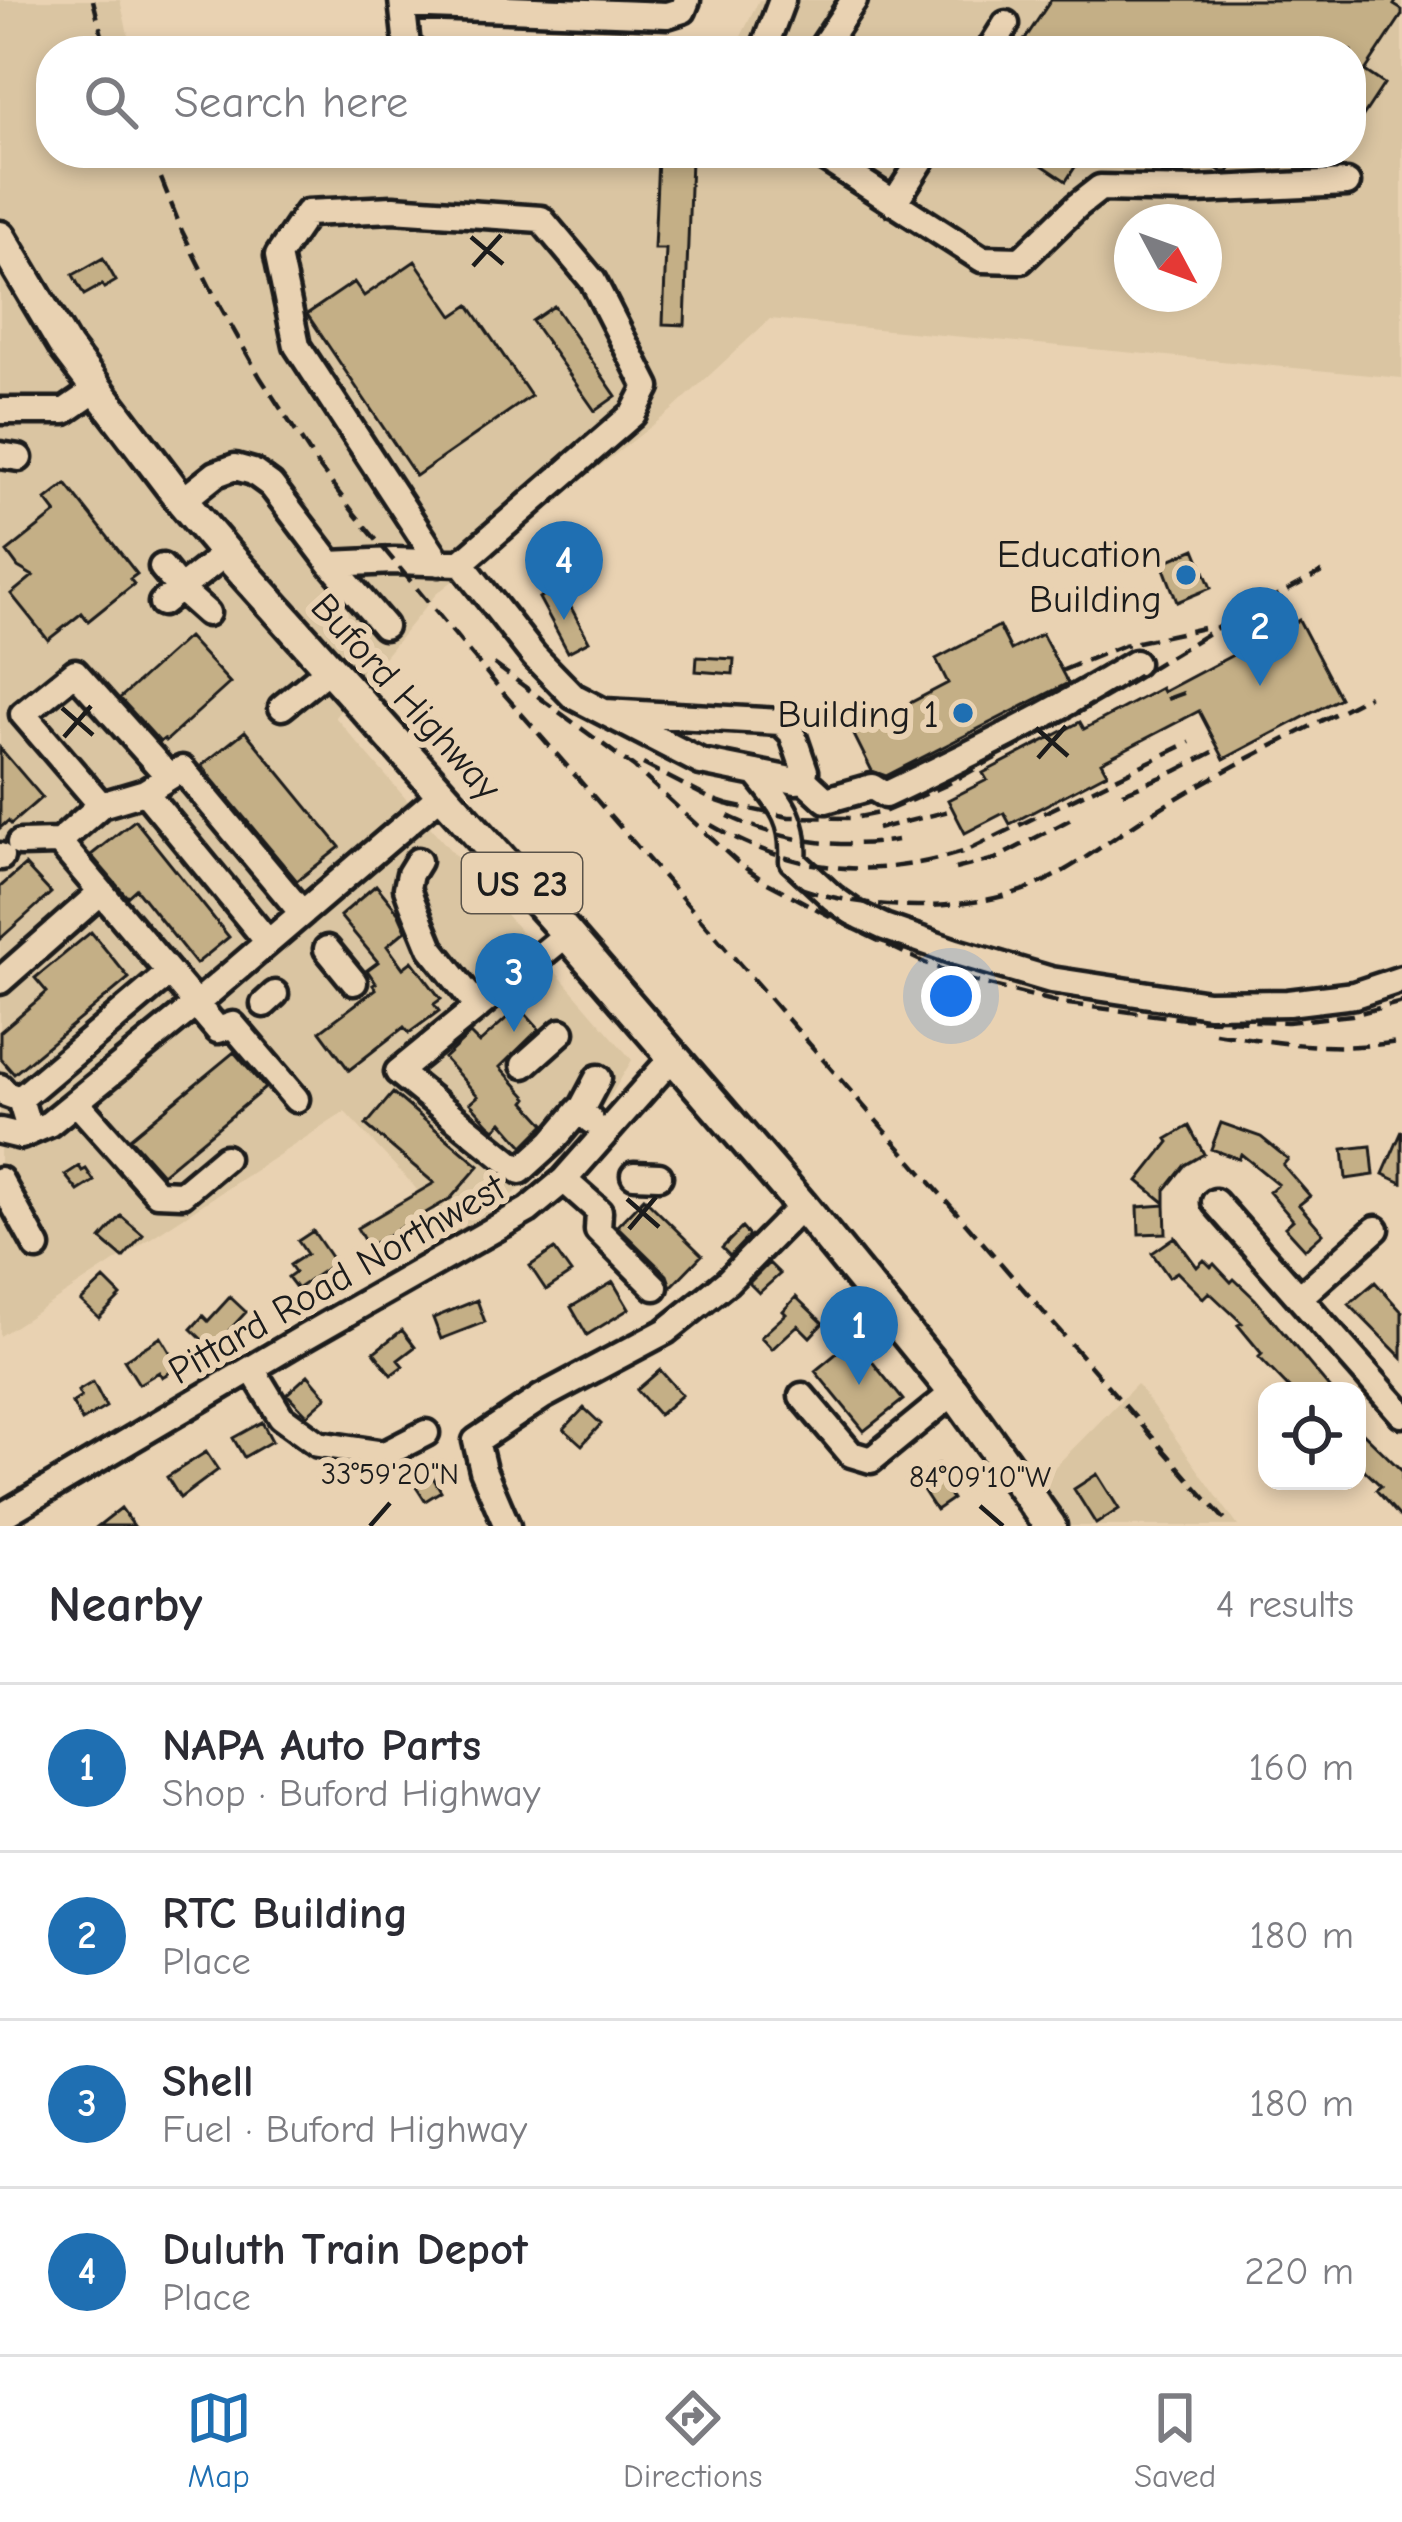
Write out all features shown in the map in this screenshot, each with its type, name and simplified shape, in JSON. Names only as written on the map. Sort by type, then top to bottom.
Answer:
[{"type":"main road","name":"Buford Highway","points":[[0,237],[66,348],[182,501],[802,1206],[954,1392],[1050,1526]]},
{"type":"street","points":[[406,36],[403,3],[667,15],[683,10],[687,0]]},
{"type":"street","points":[[769,36],[782,0]]},
{"type":"street","points":[[830,36],[854,0]]},
{"type":"street","points":[[998,36],[1006,24]]},
{"type":"street","points":[[841,168],[982,260],[1021,260],[1100,188],[1196,190],[1347,183]]},
{"type":"street","points":[[894,202],[916,168]]},
{"type":"street","points":[[331,564],[450,563],[633,414],[646,387],[593,280],[541,219],[393,209],[307,212],[278,256],[297,346],[450,563],[573,696],[701,762],[796,781],[805,771],[792,733],[781,722],[605,712]]},
{"type":"street","points":[[0,411],[65,411],[97,389]]},
{"type":"street","points":[[182,501],[216,474],[235,467],[253,472],[271,485],[384,626]]},
{"type":"street","points":[[171,596],[226,553]]},
{"type":"street","points":[[162,567],[171,596],[207,614]]},
{"type":"street","points":[[800,776],[826,800],[872,787],[885,795],[1004,738],[1135,663]]},
{"type":"street","points":[[280,705],[329,669]]},
{"type":"street","points":[[101,806],[23,713],[75,673],[169,777]]},
{"type":"street","points":[[7,852],[59,842],[101,806],[145,792],[182,769],[302,913]]},
{"type":"street","points":[[756,773],[789,817],[795,839],[793,860],[812,880],[854,913],[956,952],[1051,980],[1208,1004],[1288,1003],[1354,995],[1402,979]]},
{"type":"street","points":[[145,792],[268,942]]},
{"type":"street","points":[[0,1130],[21,1136],[49,1124],[196,1004],[256,989],[268,942],[399,845],[442,793]]},
{"type":"street","points":[[59,842],[196,1004],[214,1033],[233,1025],[296,1099]]},
{"type":"street","points":[[399,845],[410,874],[407,888],[430,948],[478,1007]]},
{"type":"street","points":[[0,981],[101,892]]},
{"type":"street","points":[[567,934],[398,1072],[520,1172],[552,1142],[598,1078]]},
{"type":"street","points":[[327,950],[354,982]]},
{"type":"street","points":[[30,1132],[10,1093],[169,973]]},
{"type":"street","points":[[524,1065],[560,1032]]},
{"type":"street","name":"Pittard Road Northwest","points":[[0,1517],[528,1210],[564,1180],[672,1058]]},
{"type":"street","points":[[76,1102],[105,1126],[157,1193],[182,1194],[225,1158]]},
{"type":"street","points":[[574,1110],[604,1135]]},
{"type":"street","points":[[0,1180],[37,1246]]},
{"type":"street","points":[[564,1180],[599,1211],[598,1230],[655,1287]]},
{"type":"street","points":[[1215,1202],[1402,1414]]},
{"type":"street","points":[[507,1526],[476,1441],[542,1397],[666,1331],[727,1282],[802,1206]]},
{"type":"street","points":[[1300,1298],[1376,1229]]},
{"type":"street","points":[[252,1369],[281,1417],[318,1444],[385,1454],[426,1432]]},
{"type":"street","points":[[802,1396],[850,1454],[871,1460],[954,1392]]},
{"type":"shaded area","points":[[0,0],[120,0],[128,36],[36,36],[36,168],[1366,168],[1366,36],[741,36],[759,0],[1402,0],[1402,378],[770,319],[671,411],[436,594],[335,717],[632,1060],[610,1097],[558,1158],[497,1207],[452,1235],[345,1112],[0,1336]]},
{"type":"shaded area","points":[[1137,1384],[1238,1526],[1041,1526],[1025,1497]]},
{"type":"building","points":[[1051,0],[1397,0],[1394,5],[1402,10],[1366,69],[1366,36],[1027,36]]},
{"type":"building","points":[[1366,72],[1384,84],[1366,111]]},
{"type":"building","points":[[658,168],[691,168],[685,325],[663,324],[666,249],[654,249]]},
{"type":"building","points":[[1046,168],[1074,168],[1066,181]]},
{"type":"building","points":[[103,258],[116,281],[84,295],[73,275]]},
{"type":"building","points":[[415,261],[453,316],[469,305],[531,396],[416,476],[307,314],[354,282],[364,296]]},
{"type":"building","points":[[554,306],[616,396],[595,411],[532,321]]},
{"type":"building","points":[[66,484],[137,574],[130,579],[134,584],[88,621],[82,613],[48,640],[11,594],[33,576],[7,552],[56,513],[46,500]]},
{"type":"building","name":"Education Building","points":[[1195,549],[1211,588],[1177,602],[1162,563]]},
{"type":"building","points":[[560,587],[589,641],[568,652],[539,598]]},
{"type":"building","points":[[1299,620],[1340,698],[1224,759],[1199,711],[1101,762],[1107,773],[1010,824],[1004,813],[965,833],[948,800],[987,780],[983,773],[1080,722],[1084,729],[1161,688],[1163,692]]},
{"type":"building","name":"Building 1","points":[[999,626],[1011,650],[1042,634],[1068,683],[886,776],[872,771],[853,733],[948,683],[936,659]]},
{"type":"building","points":[[188,637],[230,683],[160,742],[120,698]]},
{"type":"building","points":[[697,657],[734,659],[733,674],[696,671]]},
{"type":"building","points":[[245,731],[340,847],[297,881],[201,766]]},
{"type":"building","points":[[0,748],[42,797],[0,828]]},
{"type":"building","points":[[135,820],[229,937],[196,964],[136,889],[127,897],[91,855]]},
{"type":"building","points":[[25,865],[51,893],[0,939],[0,887]]},
{"type":"building","points":[[376,885],[406,930],[387,946],[403,968],[412,961],[441,999],[434,1004],[439,1011],[409,1033],[404,1027],[349,1070],[320,1031],[376,989],[367,970],[378,962],[340,916]]},
{"type":"building","points":[[91,932],[129,978],[14,1074],[0,1058],[0,1032],[47,992],[35,978]]},
{"type":"building","points":[[519,1007],[539,1029],[500,1067],[545,1124],[523,1146],[502,1122],[495,1129],[470,1103],[478,1096],[444,1058],[470,1034],[479,1043]]},
{"type":"building","points":[[234,1052],[265,1088],[162,1174],[130,1138]]},
{"type":"building","points":[[393,1093],[479,1166],[451,1198],[368,1247],[357,1228],[434,1183],[366,1125]]},
{"type":"building","points":[[1221,1123],[1261,1137],[1288,1159],[1283,1165],[1310,1196],[1299,1205],[1323,1233],[1305,1249],[1285,1227],[1293,1220],[1269,1192],[1278,1184],[1241,1154],[1239,1159],[1211,1149]]},
{"type":"building","points":[[1189,1126],[1204,1154],[1185,1165],[1165,1190],[1165,1203],[1138,1181],[1167,1139]]},
{"type":"building","points":[[1402,1131],[1402,1183],[1383,1174]]},
{"type":"building","points":[[1371,1146],[1374,1175],[1346,1179],[1343,1149]]},
{"type":"building","points":[[79,1166],[94,1181],[78,1191],[65,1175]]},
{"type":"building","points":[[644,1198],[702,1255],[671,1287],[667,1275],[617,1226]]},
{"type":"building","points":[[1165,1205],[1166,1233],[1139,1234],[1138,1207]]},
{"type":"building","points":[[121,1216],[143,1235],[123,1258],[101,1239]]},
{"type":"building","points":[[742,1228],[749,1236],[730,1256],[722,1248]]},
{"type":"building","points":[[313,1231],[335,1263],[297,1289],[288,1277],[295,1272],[290,1265],[307,1254],[298,1241]]},
{"type":"building","points":[[1175,1237],[1197,1267],[1204,1260],[1211,1267],[1214,1264],[1255,1299],[1324,1382],[1283,1382],[1259,1357],[1262,1354],[1238,1325],[1242,1323],[1209,1292],[1203,1298],[1177,1272],[1169,1277],[1152,1253]]},
{"type":"building","points":[[554,1249],[571,1273],[546,1290],[530,1266]]},
{"type":"building","points":[[769,1263],[780,1274],[759,1293],[749,1283]]},
{"type":"building","points":[[104,1279],[121,1296],[99,1318],[81,1301]]},
{"type":"building","points":[[613,1282],[629,1309],[587,1335],[571,1307]]},
{"type":"building","points":[[1375,1282],[1402,1312],[1402,1358],[1349,1304]]},
{"type":"building","points":[[230,1297],[246,1312],[212,1349],[191,1329],[203,1316],[208,1321]]},
{"type":"building","points":[[796,1297],[823,1323],[810,1337],[798,1325],[772,1349],[761,1337],[786,1314],[783,1311]]},
{"type":"building","points":[[477,1300],[485,1322],[441,1339],[433,1318]]},
{"type":"building","points":[[402,1330],[415,1347],[398,1360],[403,1366],[391,1375],[374,1352]]},
{"type":"building","points":[[161,1337],[179,1367],[139,1384],[124,1360]]},
{"type":"building","points":[[854,1339],[903,1400],[864,1431],[815,1371]]},
{"type":"building","points":[[660,1370],[682,1395],[659,1415],[637,1390]]},
{"type":"building","points":[[308,1375],[327,1397],[307,1415],[287,1394]]},
{"type":"building","points":[[93,1382],[106,1407],[82,1421],[72,1403],[81,1397],[78,1391]]},
{"type":"building","points":[[584,1408],[601,1424],[582,1445],[564,1429]]},
{"type":"building","points":[[262,1422],[272,1441],[244,1457],[233,1438]]},
{"type":"building","points":[[1366,1436],[1402,1471],[1402,1519],[1376,1490],[1381,1486],[1366,1472]]},
{"type":"building","points":[[206,1452],[218,1470],[180,1498],[167,1477]]},
{"type":"building","points":[[424,1462],[441,1491],[425,1501],[407,1473]]},
{"type":"building","points":[[938,1464],[952,1483],[945,1488],[952,1499],[936,1510],[916,1479]]},
{"type":"building","points":[[1097,1474],[1119,1509],[1096,1524],[1074,1489]]},
{"type":"building","points":[[121,1508],[134,1526],[98,1526]]},
{"type":"railway","points":[[93,0],[102,36]]},
{"type":"railway","points":[[157,168],[182,231],[260,377],[354,513],[505,695],[1230,1526]]},
{"type":"railway","points":[[725,804],[789,817],[853,818],[884,812],[944,786],[1076,714],[1215,629],[1322,572]]},
{"type":"railway","points":[[1061,671],[1124,645],[1203,628]]},
{"type":"railway","points":[[494,664],[635,768],[764,881],[860,932],[973,981],[1061,1003],[1185,1019],[1288,1022],[1352,1015],[1402,1002]]},
{"type":"railway","points":[[1167,699],[1189,691]]},
{"type":"railway","points":[[800,888],[858,902],[922,906],[1016,892],[1058,874],[1211,779],[1369,696]]},
{"type":"railway","points":[[711,825],[774,854],[805,862],[836,867],[899,866],[966,851],[1190,742]]},
{"type":"railway","points":[[1123,793],[1219,749]]},
{"type":"railway","points":[[643,764],[741,809]]},
{"type":"railway","points":[[877,829],[953,810]]},
{"type":"railway","points":[[728,816],[768,832],[810,841],[897,840]]},
{"type":"railway","points":[[955,869],[995,859],[1075,817]]},
{"type":"railway","points":[[1215,1033],[1332,1046],[1402,1041]]},
{"type":"place","name":"Education Building","points":[[1186,575]]},
{"type":"place","name":"Duluth Train Depot","points":[[564,620]]},
{"type":"place","name":"RTC Building","points":[[1260,686]]},
{"type":"place","name":"Building 1","points":[[963,713]]},
{"type":"place","name":"Shell","points":[[514,1032]]},
{"type":"place","name":"NAPA Auto Parts","points":[[859,1385]]}]
